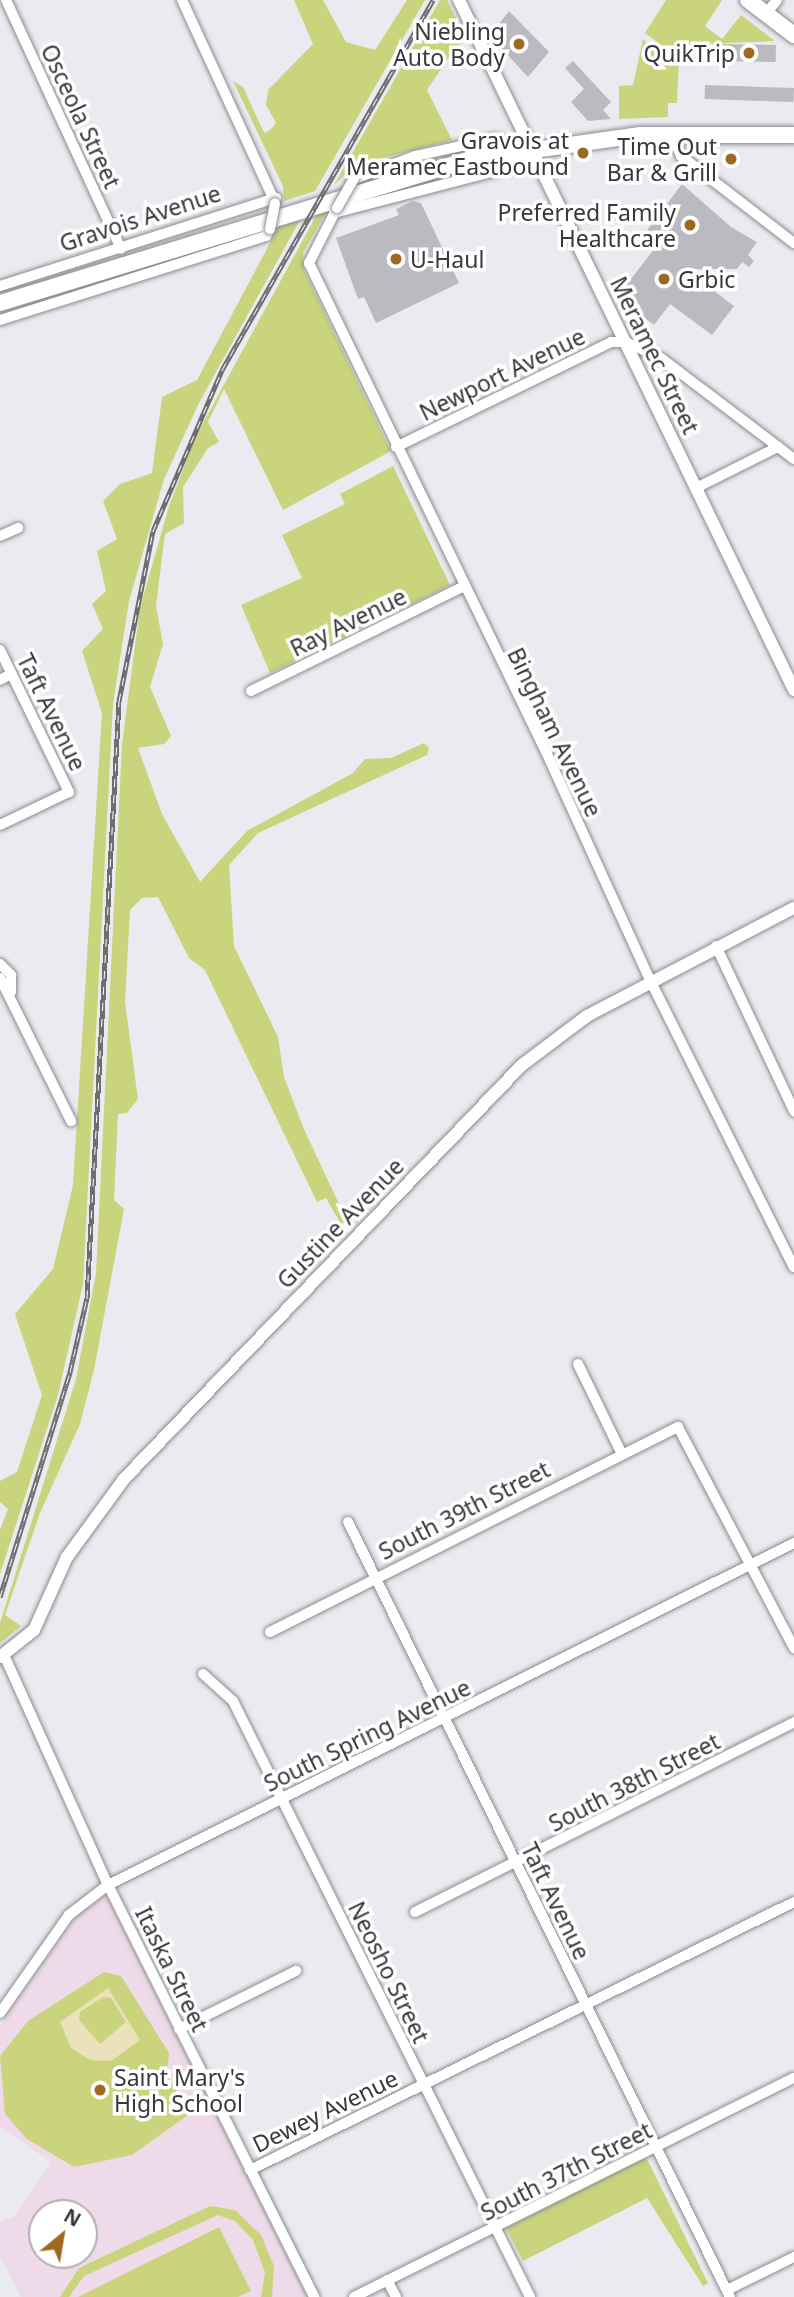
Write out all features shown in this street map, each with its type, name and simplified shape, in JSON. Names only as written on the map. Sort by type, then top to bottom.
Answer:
[{"type":"main road","points":[[748,0],[794,35]]},
{"type":"main road","name":"Gravois Avenue","points":[[0,303],[381,183],[529,147],[672,134],[794,135]]},
{"type":"street","name":"Osceola Street","points":[[6,0],[121,249]]},
{"type":"street","points":[[0,320],[266,236],[270,229],[275,201],[182,0]]},
{"type":"street","name":"Meramec Street","points":[[459,0],[794,690]]},
{"type":"street","points":[[766,14],[777,0]]},
{"type":"street","points":[[672,134],[681,156],[794,243]]},
{"type":"street","name":"Gravois Avenue","points":[[336,210],[354,179],[415,156],[493,139],[529,147]]},
{"type":"street","points":[[336,210],[510,167],[529,147]]},
{"type":"street","name":"Gravois Avenue","points":[[0,286],[275,201]]},
{"type":"street","name":"Bingham Avenue","points":[[336,210],[309,263],[462,587],[547,754],[650,980],[791,1254],[794,1267]]},
{"type":"street","name":"Newport Avenue","points":[[396,447],[611,342],[626,342]]},
{"type":"street","points":[[626,342],[661,358],[794,459]]},
{"type":"street","points":[[696,488],[778,447]]},
{"type":"street","points":[[0,536],[18,528]]},
{"type":"street","name":"Ray Avenue","points":[[251,691],[462,587]]},
{"type":"street","name":"Taft Avenue","points":[[0,650],[69,792],[0,825]]},
{"type":"street","points":[[0,680],[11,674]]},
{"type":"street","name":"Gustine Avenue","points":[[2,1656],[34,1630],[67,1557],[124,1479],[522,1065],[587,1016],[650,980],[794,908]]},
{"type":"street","points":[[716,946],[794,1111]]},
{"type":"street","points":[[0,964],[11,975],[11,992]]},
{"type":"street","points":[[0,978],[11,992],[71,1121]]},
{"type":"street","points":[[578,1364],[621,1452]]},
{"type":"street","name":"South 39th Street","points":[[270,1632],[621,1452],[678,1427],[751,1565]]},
{"type":"street","name":"Taft Avenue","points":[[348,1522],[584,2005],[729,2294]]},
{"type":"street","name":"South Spring Avenue","points":[[0,2013],[69,1915],[108,1885],[794,1543]]},
{"type":"street","points":[[751,1565],[794,1648]]},
{"type":"street","name":"Itaska Street","points":[[2,1656],[108,1885],[314,2297]]},
{"type":"street","name":"Neosho Street","points":[[203,1674],[233,1701],[530,2297]]},
{"type":"street","name":"South 38th Street","points":[[415,1912],[794,1722]]},
{"type":"street","name":"Dewey Avenue","points":[[250,2170],[794,1902]]},
{"type":"street","points":[[180,2029],[296,1971]]},
{"type":"street","name":"South 37th Street","points":[[354,2297],[794,2078]]},
{"type":"street","points":[[729,2294],[794,2257]]},
{"type":"street","points":[[387,2280],[396,2297]]},
{"type":"shaded area","name":"Saint Mary's High School","points":[[102,1897],[109,1899],[307,2297],[21,2297],[0,2256],[0,2222],[15,2216],[51,2162],[0,2127],[0,2026],[78,1915]]},
{"type":"green space","points":[[294,0],[323,0],[346,42],[375,50],[407,0],[425,0],[315,191],[284,201],[283,186],[233,81],[243,87],[264,133],[270,130],[276,123],[266,105],[268,90],[313,44]]},
{"type":"green space","points":[[440,0],[447,0],[467,40],[456,47],[427,90],[452,140],[356,165],[334,185]]},
{"type":"green space","points":[[666,0],[722,0],[705,26],[722,39],[741,15],[775,41],[680,45],[679,54],[673,54],[645,33]]},
{"type":"green space","points":[[643,39],[666,60],[679,61],[677,103],[668,103],[668,117],[619,119],[619,86],[633,85]]},
{"type":"green space","points":[[326,212],[303,253],[304,270],[391,451],[283,510],[224,389],[208,422],[219,442],[208,448],[183,487],[184,523],[165,534],[156,606],[163,644],[150,687],[171,736],[164,744],[138,748],[162,814],[200,882],[247,831],[353,773],[365,759],[391,758],[424,743],[429,748],[427,755],[258,833],[229,865],[234,946],[278,1037],[284,1077],[303,1127],[347,1221],[341,1224],[326,1198],[317,1202],[205,970],[189,958],[158,897],[142,898],[130,910],[125,1002],[138,1099],[127,1113],[118,1114],[114,1200],[124,1209],[94,1370],[80,1424],[40,1513],[5,1615],[21,1626],[0,1643],[0,1623],[76,1379],[96,1273],[122,744],[140,608],[169,506],[196,436],[317,214]]},
{"type":"green space","points":[[300,220],[199,403],[164,479],[129,601],[113,704],[83,1284],[58,1395],[0,1574],[0,1530],[8,1509],[0,1502],[0,1481],[17,1472],[42,1395],[15,1314],[53,1269],[73,1185],[102,713],[82,651],[103,629],[92,604],[106,591],[97,551],[117,539],[103,501],[120,484],[152,473],[162,397],[197,380],[279,226]]},
{"type":"green space","points":[[393,466],[450,585],[270,673],[241,605],[302,578],[282,535],[345,504],[340,494]]},
{"type":"green space","points":[[104,1972],[121,1976],[169,2053],[167,2076],[191,2113],[132,2155],[74,2167],[27,2139],[5,2114],[0,2056],[28,2021]]},
{"type":"green space","points":[[641,2159],[647,2159],[708,2283],[703,2286],[647,2198],[523,2261],[506,2228]]},
{"type":"green space","points":[[210,2206],[235,2210],[261,2235],[274,2266],[272,2297],[261,2297],[265,2272],[253,2240],[235,2221],[218,2215],[84,2276],[69,2297],[60,2297],[78,2269],[98,2269],[98,2259]]},
{"type":"green space","points":[[219,2227],[251,2291],[238,2297],[78,2297]]},
{"type":"sand","points":[[108,1988],[140,2040],[111,2061],[90,2060],[71,2048],[60,2022]],"holes":[[[103,1997],[111,1998],[126,2022],[100,2044],[79,2020],[80,2012]]]},
{"type":"building","name":"Niebling Auto Body","points":[[509,11],[549,52],[528,77],[490,36]]},
{"type":"building","name":"QuikTrip","points":[[722,44],[776,45],[776,62],[722,61]]},
{"type":"building","name":"Niebling Auto Body","points":[[573,61],[611,102],[603,110],[611,119],[588,121],[571,102],[584,89],[565,68]]},
{"type":"building","name":"QuikTrip","points":[[705,85],[794,88],[793,102],[705,99]]},
{"type":"building","points":[[682,184],[731,227],[757,242],[748,255],[754,261],[749,267],[742,262],[737,269],[685,269],[734,306],[712,335],[670,304],[654,325],[617,297],[658,244],[645,233]]},
{"type":"building","name":"U-Haul","points":[[413,201],[421,203],[459,283],[376,323],[364,297],[358,299],[336,238],[399,215],[396,209]]},
{"type":"railway","points":[[0,1597],[70,1372],[87,1298],[119,701],[153,531],[222,370],[433,0]]},
{"type":"place","name":"Niebling Auto Body","points":[[519,44]]},
{"type":"place","name":"QuikTrip","points":[[749,53]]},
{"type":"place","name":"Gravois at Meramec Eastbound","points":[[583,153]]},
{"type":"place","name":"Time Out Bar & Grill","points":[[731,159]]},
{"type":"place","name":"Preferred Family Healthcare","points":[[690,225]]},
{"type":"place","name":"U-Haul","points":[[396,259]]},
{"type":"place","name":"Grbic","points":[[664,279]]},
{"type":"place","name":"Saint Mary's High School","points":[[100,2090]]}]
